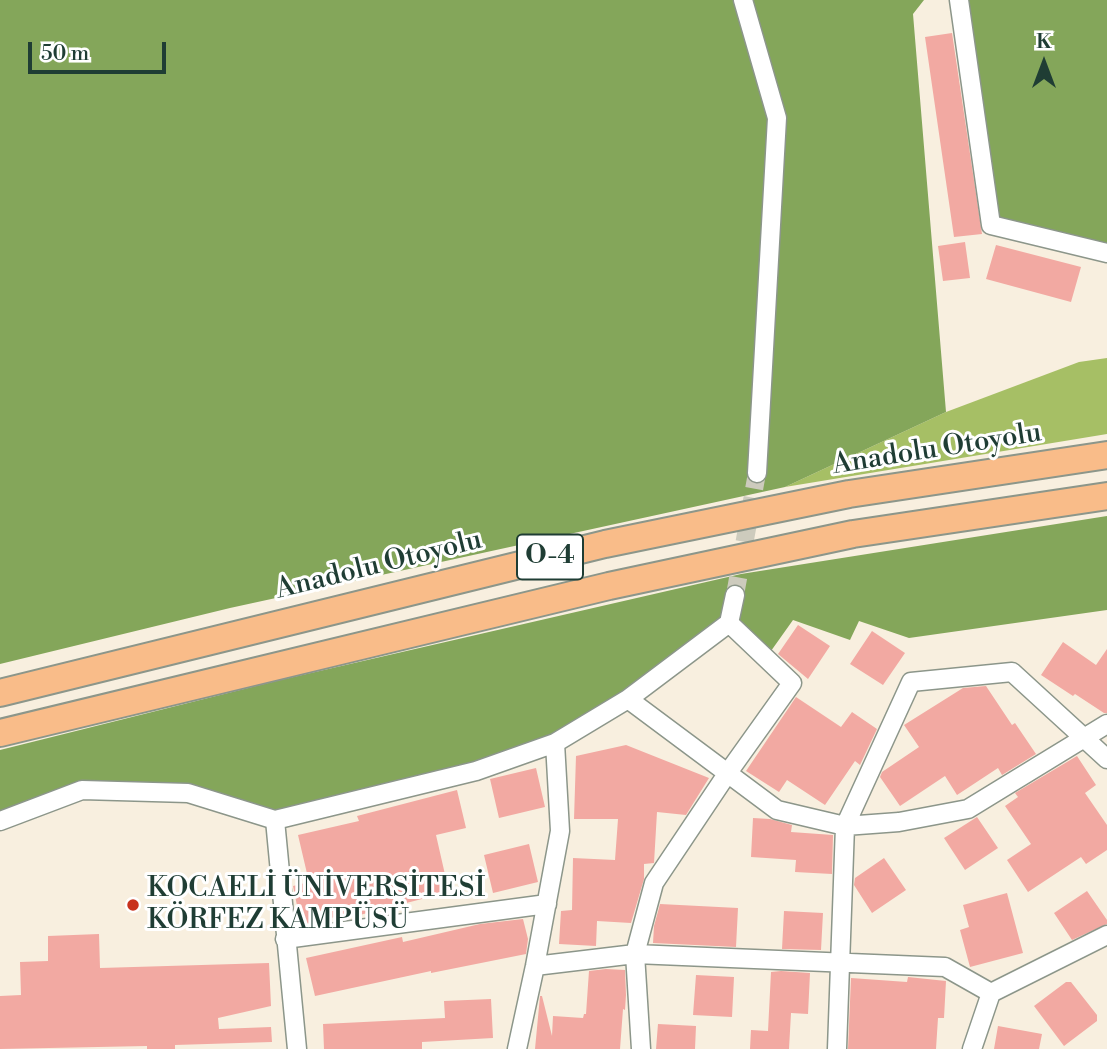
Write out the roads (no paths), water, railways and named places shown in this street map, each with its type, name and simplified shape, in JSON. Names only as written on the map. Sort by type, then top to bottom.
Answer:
[{"type":"highway","name":"Anadolu Otoyolu","points":[[0,693],[605,544],[849,494],[1107,455]]},
{"type":"highway","name":"O-4","points":[[0,733],[609,586],[839,536],[1107,496]]},
{"type":"street","points":[[743,0],[777,118],[757,473]]},
{"type":"street","points":[[959,0],[991,225],[1107,253]]},
{"type":"street","points":[[0,821],[82,790],[188,793],[275,820],[476,771],[555,743],[628,699],[729,623],[735,595]]},
{"type":"street","points":[[641,1049],[635,954],[654,883],[792,683],[729,623]]},
{"type":"street","points":[[837,1049],[845,826],[911,682],[1012,672],[1107,759]]},
{"type":"street","points":[[628,699],[777,810],[845,826],[900,822],[968,809],[1107,724]]},
{"type":"street","points":[[517,1049],[536,966],[560,831],[555,743]]},
{"type":"street","points":[[275,820],[297,1049]]},
{"type":"street","points":[[285,939],[547,904]]},
{"type":"street","points":[[972,1049],[991,993],[1107,935]]},
{"type":"street","points":[[536,966],[635,954],[945,967],[991,993]]},
{"type":"tunnel","points":[[735,595],[757,473]]},
{"type":"place","name":"KOCAELİ ÜNİVERSİTESİ KÖRFEZ KAMPÜSÜ","points":[[133,905]]}]
